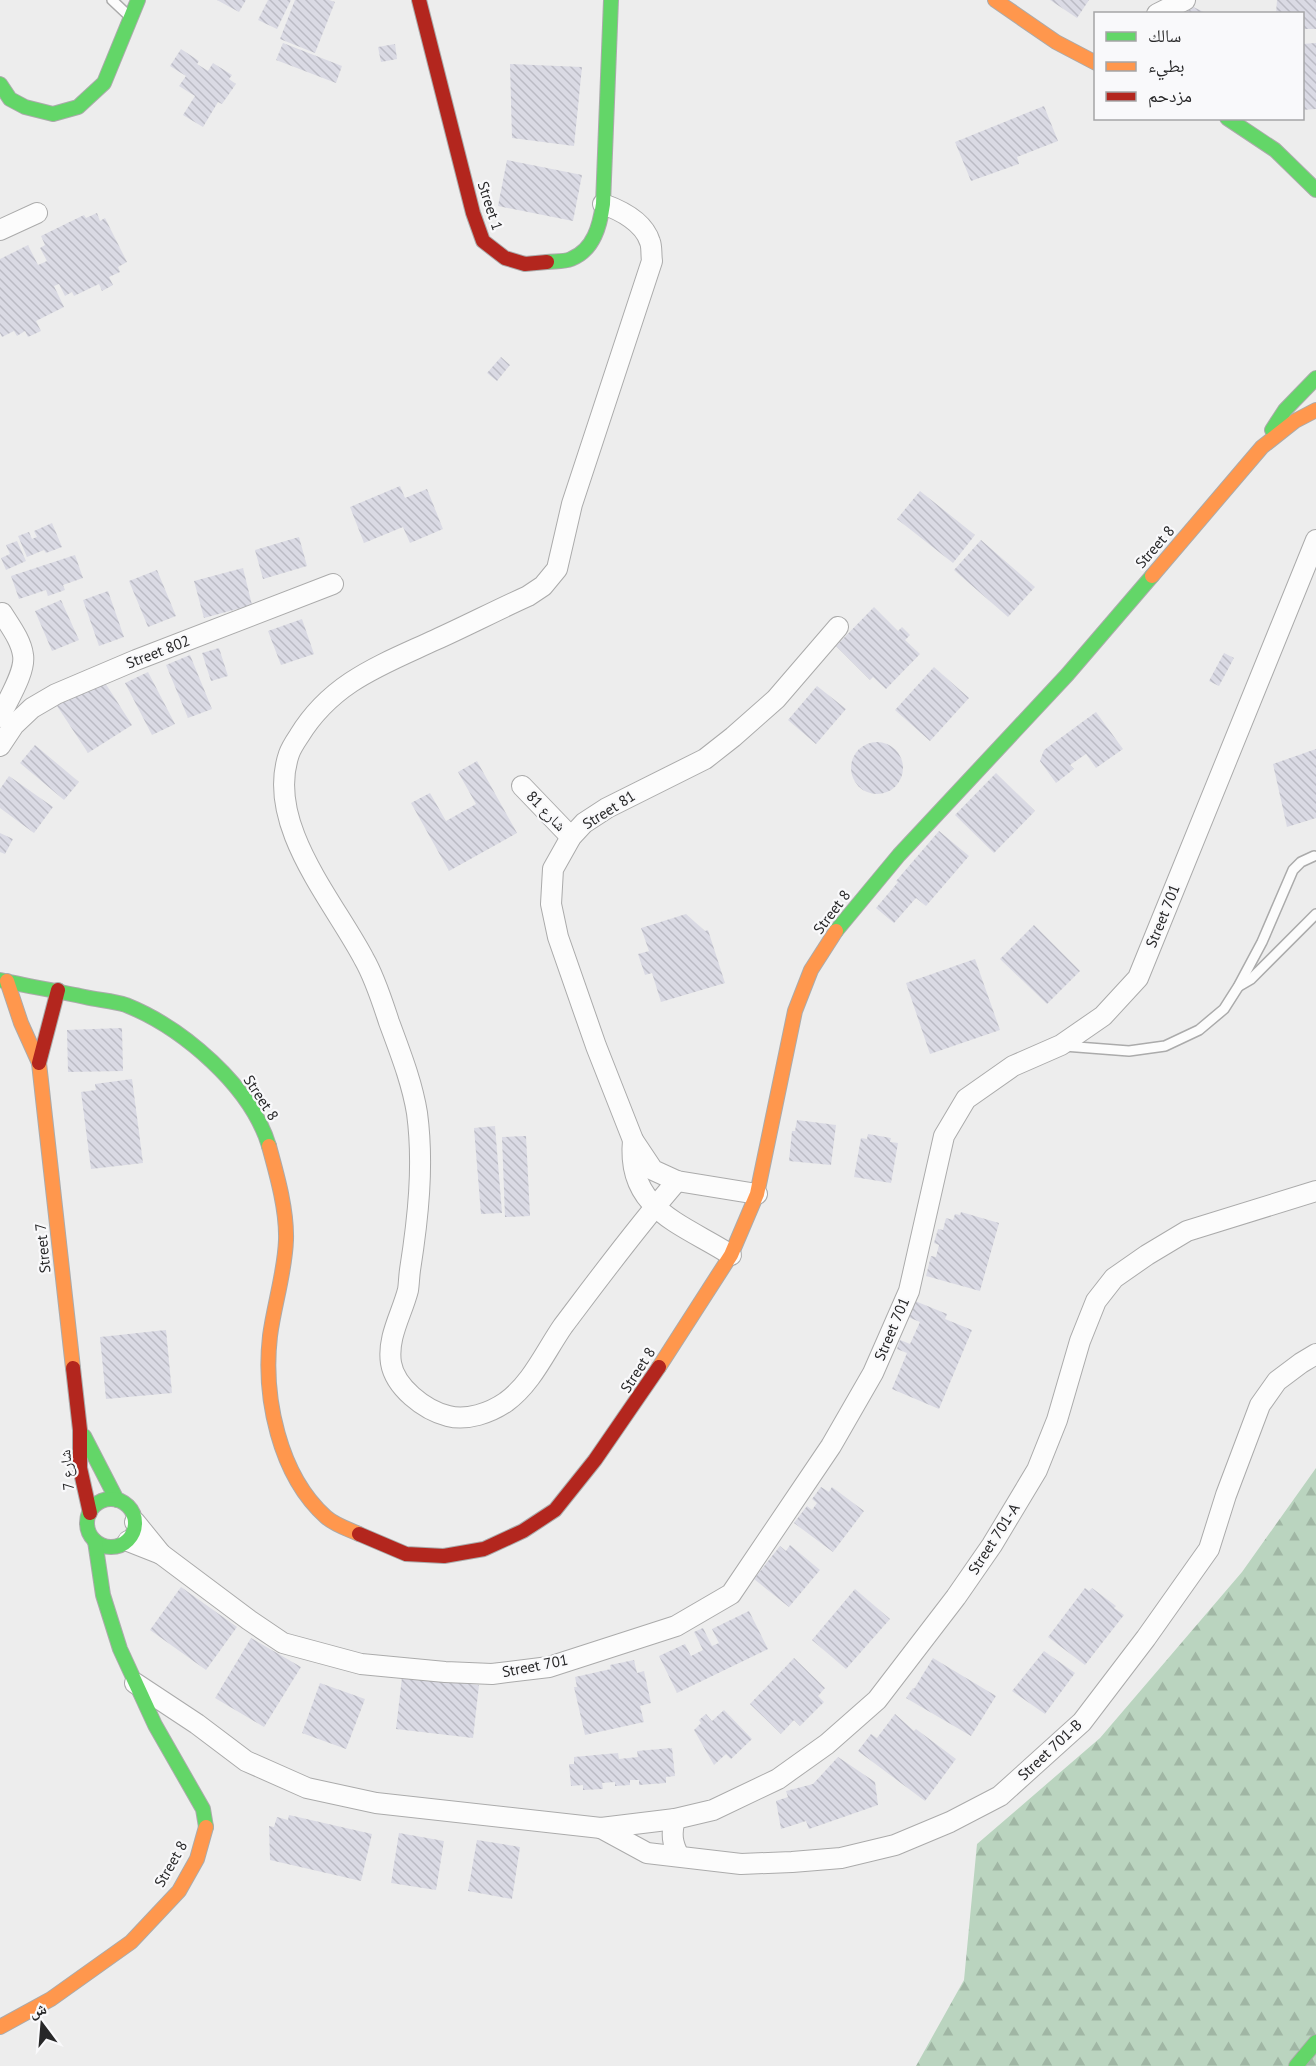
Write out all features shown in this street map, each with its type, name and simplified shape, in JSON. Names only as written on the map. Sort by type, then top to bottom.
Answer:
[{"type":"main road","points":[[0,84],[10,99],[25,107],[53,114],[78,107],[104,83],[138,0]]},
{"type":"main road","name":"Street 1","points":[[419,0],[473,213],[483,241],[505,258],[525,264],[571,259],[586,249],[599,229],[603,204],[611,0]]},
{"type":"main road","points":[[995,0],[1074,54],[1094,63]]},
{"type":"main road","points":[[1230,120],[1275,150],[1316,190]]},
{"type":"main road","name":"Street 8","points":[[3,980],[125,1005],[171,1029],[207,1057],[236,1087],[263,1126],[280,1184],[286,1240],[270,1338],[270,1398],[285,1460],[304,1494],[328,1519],[368,1539],[406,1554],[444,1556],[484,1548],[523,1531],[555,1510],[596,1460],[731,1255],[757,1194],[795,1011],[811,970],[839,926],[899,855],[1067,675],[1262,447],[1285,410],[1316,378]]},
{"type":"main road","name":"Street 8","points":[[1262,447],[1295,421],[1316,410]]},
{"type":"main road","points":[[3,980],[39,1063]]},
{"type":"main road","points":[[39,1063],[58,990]]},
{"type":"main road","name":"Street 7","points":[[39,1063],[80,1430]]},
{"type":"main road","name":"شارع 7","points":[[80,1430],[117,1500]]},
{"type":"main road","name":"شارع 7","points":[[80,1430],[80,1468],[90,1513]]},
{"type":"main road","points":[[101,1583],[123,1544],[134,1532],[135,1522],[133,1512],[126,1504],[117,1500],[106,1500],[97,1504],[90,1513],[87,1523],[89,1533],[95,1541],[106,1547],[123,1544]]},
{"type":"main road","name":"Street 8","points":[[0,2027],[51,2000],[131,1942],[179,1891],[197,1859],[206,1826],[203,1809],[169,1751],[135,1683],[111,1622],[96,1564],[95,1541]]},
{"type":"main road","points":[[1296,2066],[1316,2042]]},
{"type":"street","points":[[1161,12],[1185,0]]},
{"type":"street","points":[[603,204],[618,209],[643,229],[650,241],[652,261],[572,504],[557,569],[543,586],[528,596],[367,671],[331,697],[308,721],[289,752],[283,783],[285,806],[292,829],[328,899],[366,962],[414,1096],[418,1123],[419,1177],[414,1248],[408,1288],[390,1348],[391,1366],[398,1381],[425,1406],[449,1417],[487,1413],[507,1401],[522,1387],[561,1329],[677,1181]]},
{"type":"street","points":[[0,230],[37,213]]},
{"type":"street","name":"Street 701","points":[[135,1522],[161,1554],[284,1643],[360,1664],[492,1674],[549,1667],[676,1626],[731,1594],[831,1446],[873,1373],[909,1291],[944,1136],[966,1099],[1013,1066],[1061,1046],[1103,1016],[1138,978],[1316,540]]},
{"type":"street","name":"Street 802","points":[[0,746],[14,725],[32,708],[57,694],[136,660],[333,584]]},
{"type":"street","points":[[0,717],[21,672],[24,658],[20,644],[2,613]]},
{"type":"street","name":"Street 81","points":[[757,1194],[677,1181],[653,1170],[633,1140],[600,1057],[558,937],[551,904],[554,869],[571,837],[584,823],[607,808],[705,759],[733,737],[776,699],[837,627]]},
{"type":"street","name":"شارع 81","points":[[522,786],[571,837]]},
{"type":"street","name":"Street 81","points":[[633,1140],[631,1157],[634,1175],[654,1208],[674,1223],[731,1255]]},
{"type":"street","name":"Street 701-A","points":[[601,1828],[675,1819],[713,1810],[778,1779],[827,1744],[877,1700],[956,1597],[992,1545],[1037,1470],[1057,1420],[1080,1341],[1096,1301],[1114,1278],[1147,1254],[1187,1230],[1316,1191]]},
{"type":"street","name":"Street 701-B","points":[[601,1828],[647,1853],[741,1864],[841,1858],[896,1845],[950,1822],[1000,1796],[1082,1722],[1209,1550],[1229,1485],[1260,1405],[1277,1381],[1316,1354]]},
{"type":"street","name":"Street 701","points":[[123,1544],[161,1554]]},
{"type":"street","points":[[135,1683],[197,1724],[246,1761],[307,1788],[376,1803],[601,1828]]},
{"type":"street","points":[[675,1819],[671,1832],[673,1845],[679,1856]]},
{"type":"lane","points":[[112,0],[131,17]]},
{"type":"lane","points":[[1061,1046],[1129,1051],[1165,1046],[1199,1030],[1224,1009],[1238,987],[1262,942],[1293,870],[1301,862],[1314,856]]},
{"type":"lane","points":[[1238,987],[1251,979],[1316,914]]},
{"type":"green space","points":[[1316,1468],[1316,2066],[916,2066],[964,1980],[977,1844],[1100,1738],[1242,1572]]},
{"type":"building","points":[[217,0],[246,0],[239,12]]},
{"type":"building","points":[[268,0],[291,0],[277,29],[258,20]]},
{"type":"building","points":[[295,0],[335,2],[315,53],[280,39]]},
{"type":"building","points":[[1050,0],[1089,0],[1077,18]]},
{"type":"building","points":[[1277,0],[1316,0],[1316,29],[1304,29],[1304,12],[1276,12]]},
{"type":"building","points":[[1187,4],[1204,12],[1183,12]]},
{"type":"building","points":[[283,43],[342,66],[336,83],[276,60]]},
{"type":"building","points":[[1316,43],[1316,109],[1304,110],[1304,44]]},
{"type":"building","points":[[395,44],[397,59],[381,62],[378,47]]},
{"type":"building","points":[[181,49],[199,61],[197,64],[208,71],[213,63],[232,75],[229,79],[236,84],[222,104],[218,102],[203,127],[183,115],[195,96],[179,86],[186,76],[170,66]]},
{"type":"building","points":[[510,64],[582,67],[574,146],[512,138]]},
{"type":"building","points":[[1044,106],[1058,141],[1017,157],[1019,164],[971,181],[955,142]]},
{"type":"building","points":[[507,160],[582,175],[573,221],[498,206]]},
{"type":"building","points":[[97,213],[100,221],[105,218],[127,262],[118,267],[120,272],[109,277],[113,285],[102,291],[99,284],[74,296],[72,292],[65,296],[59,284],[54,286],[64,307],[36,321],[41,331],[28,337],[25,331],[17,336],[14,331],[2,337],[0,333],[0,259],[28,245],[38,265],[47,261],[40,248],[45,245],[41,236],[84,215],[86,218]]},
{"type":"building","points":[[501,357],[510,365],[497,381],[487,373]]},
{"type":"building","points":[[400,486],[405,498],[427,489],[443,529],[410,543],[403,527],[364,543],[350,507]]},
{"type":"building","points":[[920,491],[975,535],[953,563],[897,519]]},
{"type":"building","points":[[52,523],[62,547],[46,553],[44,550],[27,557],[18,536],[29,532],[32,539],[37,537],[34,531]]},
{"type":"building","points":[[299,537],[307,566],[263,579],[255,550]]},
{"type":"building","points":[[981,540],[1035,587],[1008,617],[954,570]]},
{"type":"building","points":[[17,541],[26,561],[6,570],[1,558],[10,554],[6,545]]},
{"type":"building","points":[[75,555],[83,578],[63,585],[65,590],[48,596],[46,590],[19,599],[11,576]]},
{"type":"building","points":[[243,568],[252,605],[204,618],[194,581]]},
{"type":"building","points":[[157,570],[176,616],[148,627],[129,581]]},
{"type":"building","points":[[108,591],[124,637],[99,646],[83,600]]},
{"type":"building","points":[[61,600],[79,640],[52,651],[35,611]]},
{"type":"building","points":[[874,607],[898,631],[902,627],[910,635],[905,640],[920,654],[886,689],[873,677],[870,680],[836,646]]},
{"type":"building","points":[[302,619],[314,654],[281,665],[268,631]]},
{"type":"building","points":[[219,648],[228,676],[211,681],[202,653]]},
{"type":"building","points":[[1224,653],[1234,658],[1219,686],[1209,681]]},
{"type":"building","points":[[190,655],[212,709],[188,718],[166,665]]},
{"type":"building","points":[[934,667],[969,698],[930,741],[895,710]]},
{"type":"building","points":[[148,672],[175,724],[152,735],[125,683]]},
{"type":"building","points":[[102,678],[132,725],[88,753],[57,706]]},
{"type":"building","points":[[817,686],[846,709],[816,744],[788,720]]},
{"type":"building","points":[[1096,712],[1123,749],[1096,768],[1086,754],[1070,765],[1074,769],[1056,783],[1040,761],[1044,750]]},
{"type":"building","points":[[877,742],[887,744],[895,750],[901,758],[903,768],[901,778],[895,786],[887,792],[877,794],[867,792],[859,786],[853,778],[851,768],[853,758],[859,750],[867,744]]},
{"type":"building","points":[[35,745],[79,782],[64,800],[20,763]]},
{"type":"building","points":[[1316,749],[1316,818],[1287,827],[1273,764]]},
{"type":"building","points":[[477,761],[517,833],[449,871],[411,803],[430,793],[446,821],[476,804],[458,772]]},
{"type":"building","points":[[996,773],[1035,811],[994,853],[955,815]]},
{"type":"building","points":[[9,776],[53,807],[34,833],[0,808],[0,789]]},
{"type":"building","points":[[939,831],[969,856],[926,906],[916,898],[894,923],[876,908]]},
{"type":"building","points":[[0,833],[13,839],[5,854],[0,852]]},
{"type":"building","points":[[686,914],[705,931],[708,930],[725,983],[661,1002],[652,973],[645,975],[638,954],[649,951],[641,928]]},
{"type":"building","points":[[1034,925],[1080,971],[1047,1004],[1000,959]]},
{"type":"building","points":[[975,959],[1000,1030],[930,1054],[906,983]]},
{"type":"building","points":[[122,1028],[123,1071],[68,1072],[67,1030]]},
{"type":"building","points":[[132,1079],[143,1163],[91,1169],[81,1092],[96,1090],[95,1084]]},
{"type":"building","points":[[797,1120],[836,1125],[831,1165],[789,1161],[792,1131],[795,1131]]},
{"type":"building","points":[[495,1126],[502,1213],[481,1214],[474,1128]]},
{"type":"building","points":[[868,1134],[891,1138],[890,1142],[898,1143],[891,1183],[854,1177],[861,1138],[867,1139]]},
{"type":"building","points":[[526,1136],[530,1216],[505,1217],[502,1137]]},
{"type":"building","points":[[961,1212],[999,1223],[980,1291],[926,1276],[931,1256],[936,1257],[939,1245],[934,1243],[938,1229],[943,1230],[946,1218],[953,1220],[955,1214],[960,1215]]},
{"type":"building","points":[[915,1301],[947,1314],[945,1319],[972,1330],[939,1409],[892,1389],[907,1353],[897,1349],[900,1340],[910,1344],[920,1322],[908,1317]]},
{"type":"building","points":[[166,1330],[172,1393],[106,1399],[100,1337]]},
{"type":"building","points":[[821,1487],[829,1492],[832,1487],[864,1511],[833,1552],[794,1523],[807,1506],[812,1510],[817,1503],[812,1499]]},
{"type":"building","points":[[790,1545],[820,1570],[789,1607],[754,1579],[780,1546],[786,1551]]},
{"type":"building","points":[[181,1587],[237,1627],[206,1670],[150,1630]]},
{"type":"building","points":[[1085,1588],[1089,1591],[1092,1588],[1124,1615],[1085,1665],[1048,1637]]},
{"type":"building","points":[[855,1589],[890,1619],[846,1669],[812,1640]]},
{"type":"building","points":[[749,1611],[768,1649],[677,1693],[659,1656],[685,1644],[691,1656],[703,1650],[694,1632],[703,1628],[712,1646],[719,1643],[712,1629]]},
{"type":"building","points":[[251,1638],[301,1667],[264,1727],[215,1698]]},
{"type":"building","points":[[1044,1651],[1075,1673],[1045,1714],[1012,1691]]},
{"type":"building","points":[[794,1658],[825,1688],[818,1696],[824,1702],[800,1726],[794,1720],[781,1734],[750,1704]]},
{"type":"building","points":[[933,1658],[996,1696],[971,1736],[906,1698]]},
{"type":"building","points":[[634,1660],[637,1673],[644,1671],[651,1703],[640,1706],[644,1722],[585,1735],[574,1687],[577,1687],[575,1677],[611,1669],[610,1665]]},
{"type":"building","points":[[402,1677],[479,1685],[473,1738],[396,1729]]},
{"type":"building","points":[[320,1683],[365,1699],[346,1749],[302,1733]]},
{"type":"building","points":[[724,1710],[752,1739],[731,1759],[726,1754],[714,1765],[694,1730],[701,1723],[699,1720],[706,1714],[712,1721]]},
{"type":"building","points":[[895,1714],[914,1731],[916,1729],[956,1759],[925,1801],[858,1751],[871,1734],[877,1738]]},
{"type":"building","points":[[672,1748],[675,1776],[666,1777],[666,1783],[639,1785],[639,1780],[630,1780],[630,1785],[615,1786],[615,1782],[602,1783],[603,1789],[583,1790],[583,1785],[571,1786],[569,1764],[574,1764],[574,1757],[618,1753],[619,1759],[638,1757],[637,1751]]},
{"type":"building","points":[[838,1757],[875,1782],[878,1805],[809,1829],[806,1821],[781,1829],[776,1801],[788,1797],[786,1791],[813,1784]]},
{"type":"building","points":[[289,1815],[372,1834],[361,1881],[270,1860],[269,1826],[274,1827],[277,1817],[288,1820]]},
{"type":"building","points":[[399,1833],[444,1841],[436,1890],[391,1883]]},
{"type":"building","points":[[477,1840],[520,1847],[512,1899],[468,1891]]},
{"type":"traffic: fast","points":[[0,84],[10,99],[25,107],[53,114],[78,107],[104,83],[138,0]]},
{"type":"traffic: fast","points":[[547,262],[568,260],[579,255],[590,243],[600,220],[603,204],[611,0]]},
{"type":"traffic: fast","points":[[1230,120],[1275,150],[1316,190]]},
{"type":"traffic: fast","points":[[1272,430],[1285,410],[1316,378]]},
{"type":"traffic: fast","points":[[836,931],[899,855],[1067,675],[1152,576]]},
{"type":"traffic: fast","points":[[0,980],[126,1005],[170,1028],[192,1044],[231,1081],[260,1124],[269,1146]]},
{"type":"traffic: fast","points":[[84,1436],[117,1500]]},
{"type":"traffic: fast","points":[[111,1499],[128,1506],[135,1523],[128,1540],[111,1547],[94,1540],[87,1523],[94,1506],[111,1499]]},
{"type":"traffic: fast","points":[[95,1541],[103,1595],[120,1649],[155,1725],[203,1809],[206,1827]]},
{"type":"traffic: fast","points":[[1296,2066],[1316,2042]]},
{"type":"traffic: slow","points":[[995,0],[1056,42],[1094,62]]},
{"type":"traffic: slow","points":[[1152,576],[1262,447],[1295,421],[1316,410]]},
{"type":"traffic: slow","points":[[659,1367],[731,1255],[757,1194],[795,1011],[811,970],[836,931]]},
{"type":"traffic: slow","points":[[7,981],[21,1023],[39,1063],[73,1368]]},
{"type":"traffic: slow","points":[[269,1146],[281,1193],[286,1229],[284,1264],[272,1324],[268,1360],[272,1409],[278,1434],[296,1480],[326,1517],[359,1534]]},
{"type":"traffic: slow","points":[[0,2027],[51,1999],[131,1942],[179,1891],[197,1859],[206,1827]]},
{"type":"traffic: jam","points":[[419,0],[473,213],[483,241],[505,258],[525,264],[547,262]]},
{"type":"traffic: jam","points":[[39,1063],[58,990]]},
{"type":"traffic: jam","points":[[359,1534],[406,1554],[444,1556],[484,1549],[523,1531],[555,1510],[595,1460],[659,1367]]},
{"type":"traffic: jam","points":[[73,1368],[80,1430],[80,1468],[90,1513]]}]
